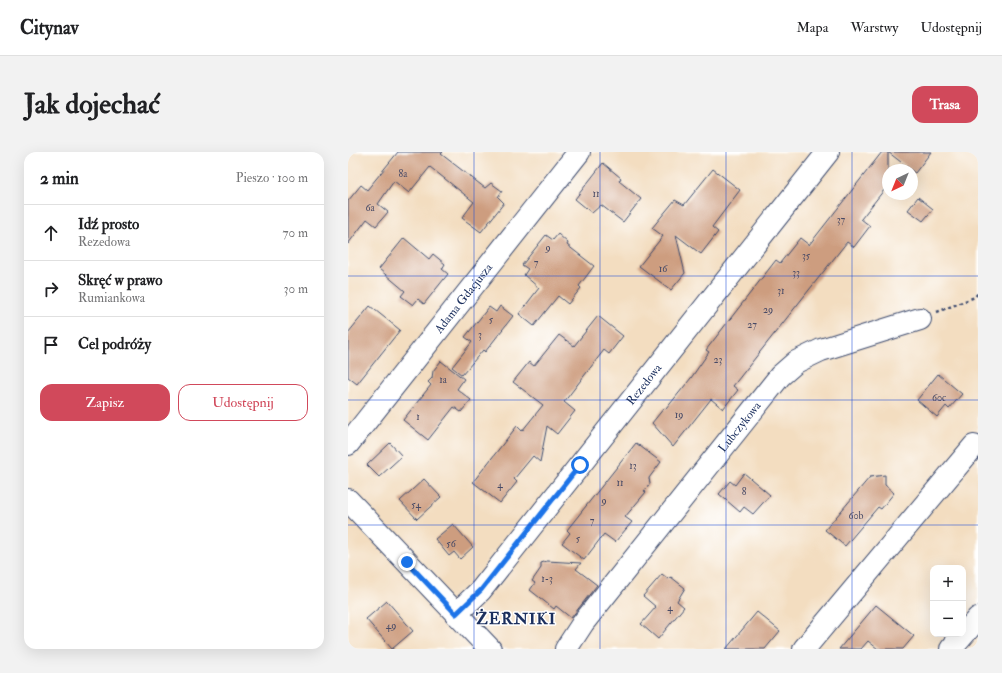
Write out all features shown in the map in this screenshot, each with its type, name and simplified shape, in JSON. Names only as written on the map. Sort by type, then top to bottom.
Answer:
[{"type":"street","name":"Adama Gdacjusza","points":[[348,444],[579,152]]},
{"type":"street","name":"Rezedowa","points":[[456,614],[481,590],[828,152]]},
{"type":"street","name":"Lubczykowa","points":[[566,649],[583,623],[780,376],[796,362],[821,350],[920,319]]},
{"type":"street","points":[[804,649],[974,446]]},
{"type":"street","points":[[349,503],[490,649]]},
{"type":"street","points":[[951,649],[978,618]]},
{"type":"path","points":[[920,319],[975,297],[978,293]]},
{"type":"building","points":[[398,152],[443,152],[441,154],[485,188],[491,183],[502,191],[498,197],[504,203],[481,232],[462,218],[474,202],[430,167],[409,193],[394,181],[378,204],[388,212],[376,226],[367,219],[348,244],[348,201],[361,185],[367,190]]},
{"type":"building","points":[[882,152],[888,152],[888,164],[882,164],[882,193],[861,219],[870,226],[854,247],[847,242],[733,386],[738,390],[723,409],[711,399],[673,447],[652,423],[664,408],[666,409],[691,378],[709,352],[706,350],[776,260],[780,263],[800,238],[809,245]]},
{"type":"building","points":[[888,152],[931,152],[918,169],[918,164],[903,164]]},
{"type":"building","points":[[603,163],[621,178],[619,181],[641,199],[623,222],[601,205],[592,213],[575,199]]},
{"type":"building","points":[[713,169],[740,190],[712,227],[718,232],[701,254],[676,235],[685,273],[671,290],[639,266],[663,236],[652,228],[675,200],[684,205]]},
{"type":"building","points":[[918,197],[933,209],[923,221],[908,210],[916,200],[918,200]]},
{"type":"building","points":[[558,234],[568,243],[567,245],[594,266],[579,286],[581,288],[568,304],[558,296],[534,326],[519,314],[539,288],[524,275],[528,269],[522,265],[546,235],[553,240]]},
{"type":"building","points":[[404,238],[429,259],[433,254],[445,264],[442,269],[448,274],[424,304],[418,299],[413,305],[401,296],[405,291],[379,269]]},
{"type":"building","points":[[370,306],[400,330],[357,384],[348,377],[348,333]]},
{"type":"building","points":[[500,306],[513,316],[485,352],[483,350],[462,375],[452,367],[472,342],[465,337],[489,307],[496,312]]},
{"type":"building","points":[[598,316],[623,336],[609,354],[604,350],[564,402],[575,411],[557,434],[547,426],[540,462],[533,456],[514,479],[517,482],[500,503],[473,482],[517,426],[522,431],[543,405],[513,382],[529,362],[534,366],[559,335],[574,346]]},
{"type":"building","points":[[441,361],[464,379],[457,389],[471,400],[461,412],[454,407],[428,440],[403,420],[431,385],[428,382],[432,378],[433,371]]},
{"type":"building","points":[[938,374],[962,394],[949,409],[946,406],[937,417],[917,400]]},
{"type":"building","points":[[390,443],[402,456],[379,477],[367,465]]},
{"type":"building","points":[[636,443],[661,462],[649,478],[650,484],[644,491],[646,492],[625,517],[632,522],[615,542],[604,534],[584,560],[562,543],[570,533],[567,530]]},
{"type":"building","points":[[744,473],[770,495],[753,514],[744,507],[740,512],[719,494],[730,481],[735,485]]},
{"type":"building","points":[[885,475],[885,485],[894,493],[881,509],[878,507],[845,546],[825,530],[870,477]]},
{"type":"building","points":[[424,479],[441,497],[417,519],[400,501]]},
{"type":"building","points":[[453,524],[473,547],[460,559],[454,552],[449,556],[435,539]]},
{"type":"building","points":[[547,561],[581,563],[576,569],[597,585],[571,618],[556,606],[554,609],[530,590],[535,583],[532,581],[541,568],[541,563]]},
{"type":"building","points":[[662,574],[668,579],[671,577],[685,588],[677,601],[684,607],[658,639],[641,624],[656,607],[643,596]]},
{"type":"building","points":[[387,601],[413,631],[392,649],[366,619]]},
{"type":"building","points":[[876,605],[914,636],[903,649],[878,649],[868,641],[861,649],[839,649]]},
{"type":"building","points":[[757,612],[780,631],[765,649],[726,649]]},
{"type":"district","name":"ŻERNIKI","points":[[516,618]]},
{"type":"route","points":[[407,562],[456,614],[481,590],[580,465]]}]
